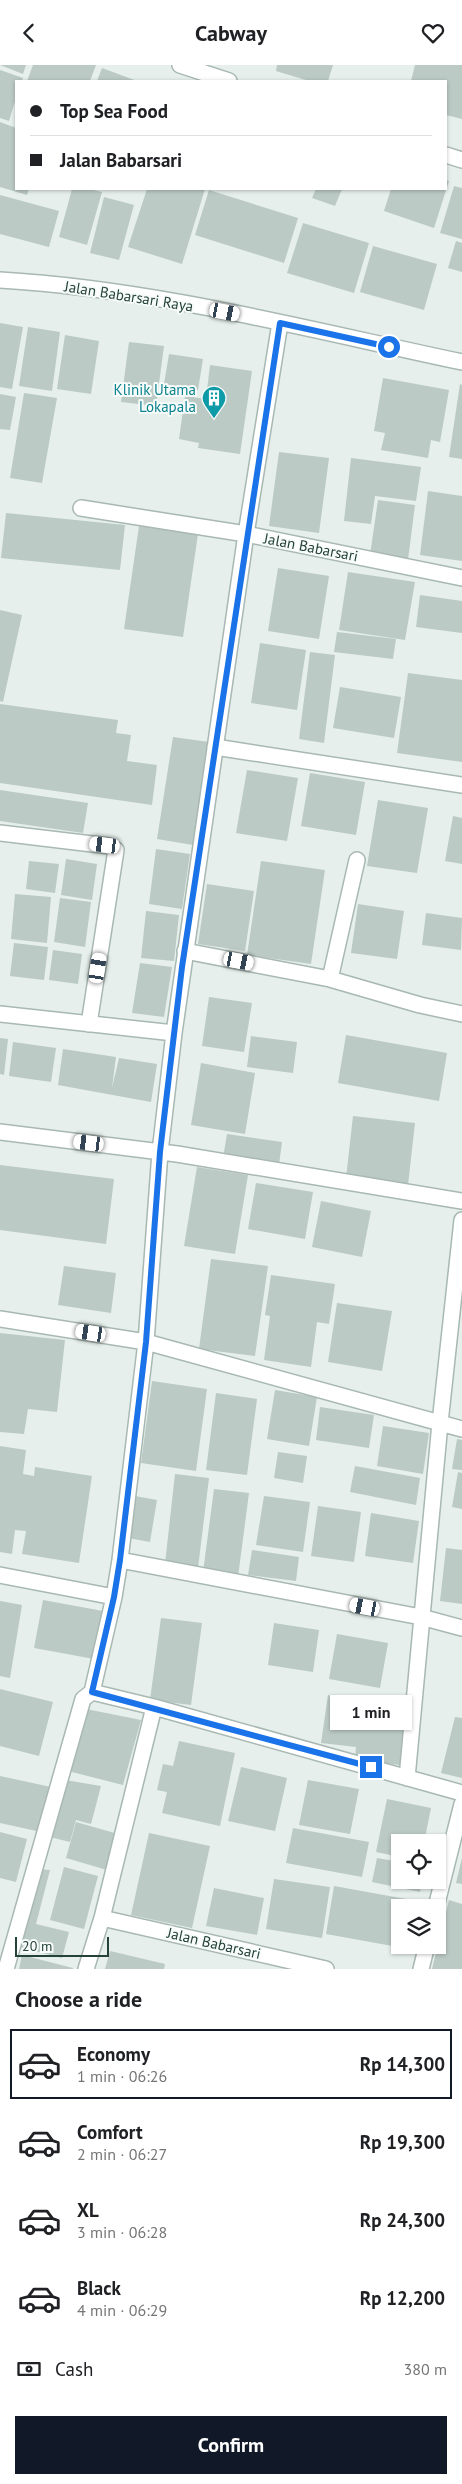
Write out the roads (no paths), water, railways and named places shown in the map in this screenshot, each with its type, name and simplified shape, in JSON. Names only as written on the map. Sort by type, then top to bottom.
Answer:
[{"type":"street","points":[[180,65],[226,80]]},
{"type":"street","points":[[447,155],[462,160]]},
{"type":"street","name":"Jalan Babarsari Raya","points":[[0,280],[72,286],[126,294],[280,323],[462,362]]},
{"type":"street","points":[[81,508],[246,534],[280,323]]},
{"type":"street","name":"Jalan Babarsari","points":[[6,1969],[87,1696],[114,1597],[146,1342],[160,1152],[174,1033],[246,534],[462,578]]},
{"type":"street","points":[[215,747],[462,785]]},
{"type":"street","points":[[0,833],[109,846],[116,850],[89,1024]]},
{"type":"street","points":[[330,979],[357,860]]},
{"type":"street","points":[[185,951],[330,979],[420,1005],[462,1013]]},
{"type":"street","points":[[0,1014],[174,1033]]},
{"type":"street","points":[[0,1132],[160,1152],[462,1201]]},
{"type":"street","points":[[407,1777],[440,1423],[462,1220]]},
{"type":"street","points":[[0,1319],[146,1342],[462,1429]]},
{"type":"street","points":[[120,1560],[421,1617],[462,1628]]},
{"type":"street","points":[[0,1575],[114,1597]]},
{"type":"street","points":[[87,1696],[154,1707],[462,1793]]},
{"type":"street","points":[[86,1969],[102,1918],[154,1707]]},
{"type":"street","points":[[438,1899],[462,1804]]},
{"type":"street","name":"Jalan Babarsari","points":[[102,1918],[326,1969]]},
{"type":"street","points":[[421,1969],[425,1954]]},
{"type":"place","name":"Klinik Utama Lokapala","points":[[214,419]]}]
